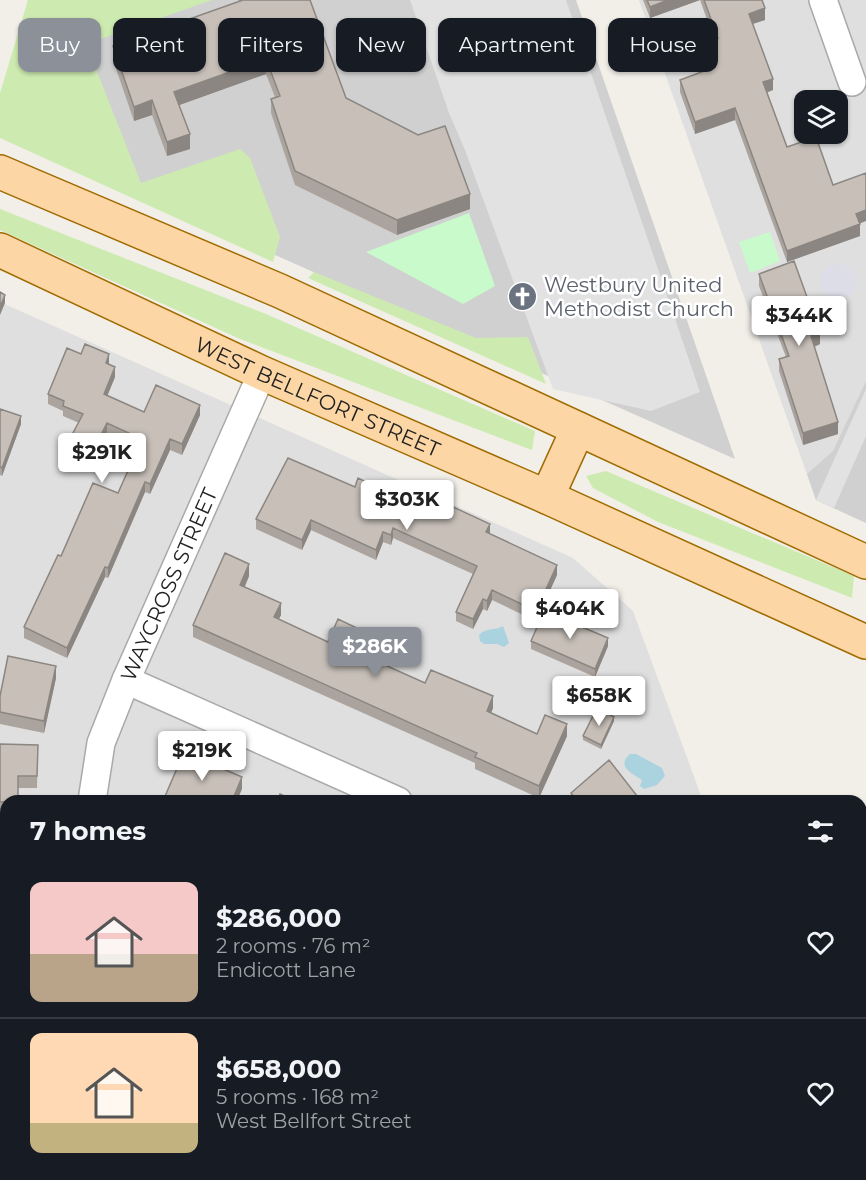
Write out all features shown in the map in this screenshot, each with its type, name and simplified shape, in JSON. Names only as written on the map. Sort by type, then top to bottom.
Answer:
[{"type":"main road","points":[[0,172],[280,291],[866,562]]},
{"type":"main road","name":"WEST BELLFORT STREET","points":[[0,250],[262,373],[863,632]]},
{"type":"main road","points":[[547,497],[578,429]]},
{"type":"street","points":[[823,0],[852,82]]},
{"type":"street","name":"WAYCROSS STREET","points":[[93,795],[101,742],[126,680],[262,373]]},
{"type":"street","points":[[126,680],[385,795]]},
{"type":"shaded area","name":"Westbury United Methodist Church","points":[[28,0],[576,0],[582,18],[438,18],[438,72],[596,72],[596,58],[735,459],[0,133],[18,48],[18,72],[101,72],[101,18],[24,18]]},
{"type":"shaded area","points":[[410,0],[566,0],[572,18],[438,18],[438,72],[591,72],[700,392],[651,411],[553,389],[426,46],[426,18],[416,18]]},
{"type":"shaded area","points":[[639,0],[866,0],[866,523],[816,500],[664,72],[718,72],[718,18],[645,18]]},
{"type":"shaded area","points":[[834,263],[846,265],[855,274],[857,280],[855,290],[845,300],[832,300],[822,292],[820,287],[821,274]]},
{"type":"shaded area","points":[[0,302],[573,558],[633,611],[701,795],[0,795]]},
{"type":"shaded area","points":[[866,381],[866,523],[816,500],[807,474],[833,451]]},
{"type":"shaded area","points":[[866,389],[866,436],[834,508],[816,500]]},
{"type":"green space","points":[[28,0],[212,0],[160,18],[113,18],[113,35],[101,39],[101,18],[23,18]]},
{"type":"green space","points":[[18,33],[18,72],[97,72],[141,183],[240,149],[250,158],[280,237],[273,262],[0,138],[0,93]]},
{"type":"green space","points":[[0,209],[266,314],[535,431],[532,450],[240,339],[0,230]]},
{"type":"green space","points":[[469,213],[495,286],[463,304],[366,252]]},
{"type":"green space","points":[[770,232],[780,261],[750,273],[739,242]]},
{"type":"green space","points":[[314,272],[476,338],[528,337],[546,384],[308,278]]},
{"type":"green space","points":[[606,471],[854,576],[852,598],[658,522],[593,488],[586,476]]},
{"type":"water","points":[[503,626],[509,643],[504,647],[497,644],[484,644],[480,641],[479,635],[482,633]]},
{"type":"water","points":[[630,754],[636,754],[662,768],[665,776],[657,785],[644,789],[640,786],[642,780],[625,766],[624,762]]},
{"type":"building","points":[[243,0],[310,0],[317,18],[218,18],[218,72],[230,72],[174,92],[190,134],[167,142],[152,100],[134,107],[122,72],[206,72],[206,18],[192,18]]},
{"type":"building","points":[[647,0],[668,0],[650,7]]},
{"type":"building","points":[[704,0],[762,0],[765,8],[749,14],[773,79],[763,82],[787,147],[796,144],[818,144],[833,185],[866,173],[866,210],[856,214],[860,224],[787,251],[735,108],[695,122],[680,80],[702,72],[718,72],[718,18],[711,18]]},
{"type":"building","points":[[324,38],[346,98],[418,135],[445,126],[470,194],[397,220],[295,171],[271,99],[280,96],[271,72],[324,72]]},
{"type":"building","points":[[794,261],[820,333],[811,336],[838,422],[803,433],[779,359],[789,356],[759,274]]},
{"type":"building","points":[[0,292],[5,295],[0,307]]},
{"type":"building","points":[[85,344],[109,354],[106,363],[115,367],[104,394],[144,412],[156,385],[200,405],[182,444],[170,439],[150,484],[145,482],[108,568],[105,567],[67,648],[24,627],[58,555],[61,556],[93,483],[118,493],[142,439],[107,423],[87,462],[64,450],[83,414],[63,406],[64,401],[48,394],[67,348],[81,354]]},
{"type":"building","points":[[0,409],[21,416],[2,468],[0,467]]},
{"type":"building","points":[[288,458],[355,487],[358,478],[419,507],[425,494],[490,524],[486,532],[557,565],[536,611],[492,590],[487,601],[483,599],[473,619],[456,612],[477,566],[393,528],[391,535],[383,532],[376,550],[311,520],[302,540],[256,519]]},
{"type":"building","points":[[225,553],[249,564],[240,585],[281,603],[274,617],[328,642],[338,619],[359,629],[349,649],[425,683],[431,670],[493,696],[487,711],[537,734],[545,715],[567,724],[539,786],[475,757],[477,753],[193,625]]},
{"type":"building","points":[[544,611],[608,638],[595,669],[531,641]]},
{"type":"building","points":[[8,656],[56,666],[44,721],[0,712],[0,696]]},
{"type":"building","points":[[597,708],[614,717],[601,745],[583,736]]},
{"type":"building","points":[[0,744],[38,745],[37,776],[18,776],[18,795],[0,795]]},
{"type":"building","points":[[184,752],[242,777],[234,795],[166,795]]},
{"type":"building","points":[[609,760],[636,795],[572,795],[571,793]]},
{"type":"place","name":"Westbury United Methodist Church","points":[[523,296]]}]
